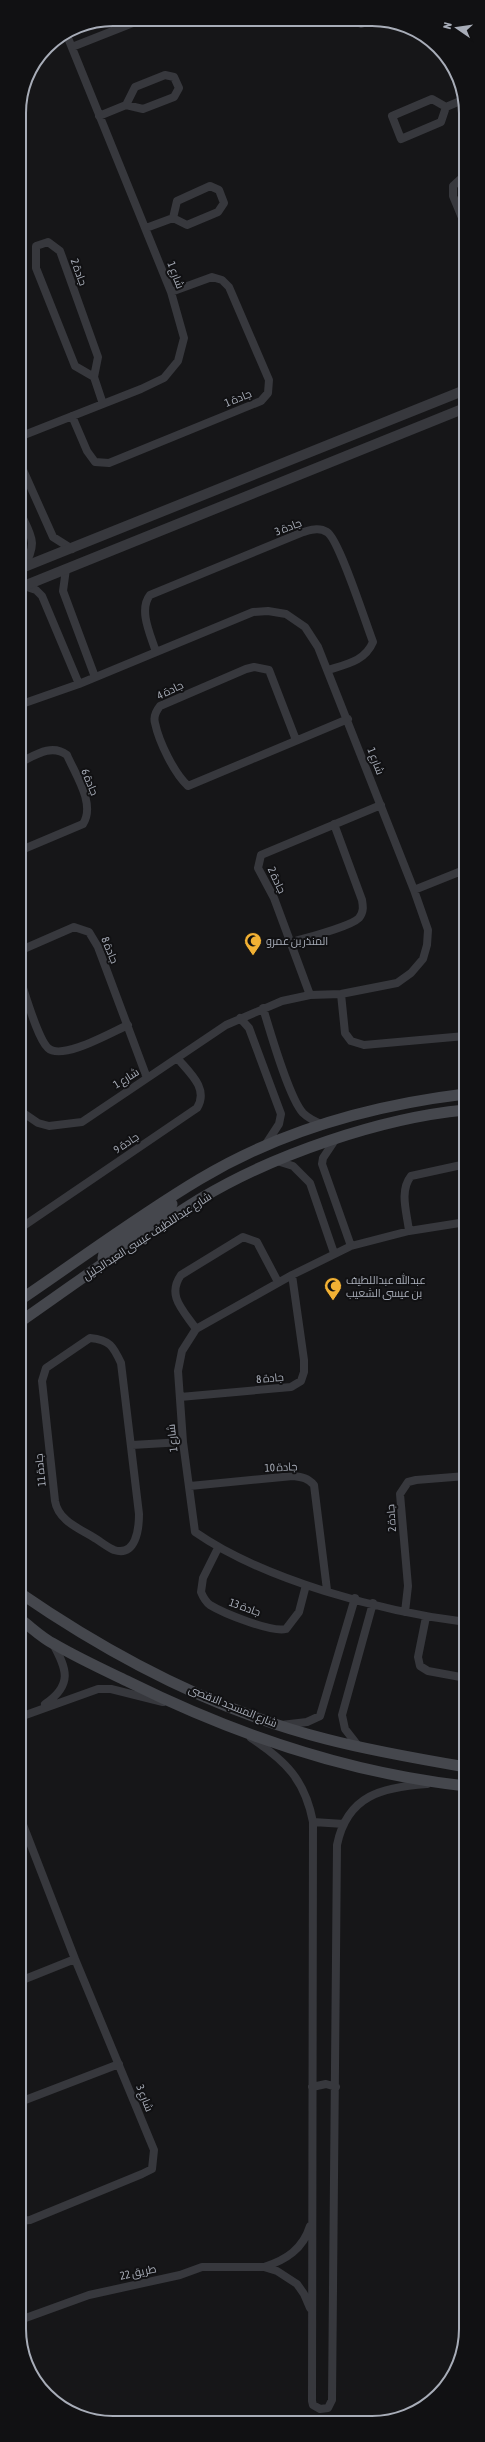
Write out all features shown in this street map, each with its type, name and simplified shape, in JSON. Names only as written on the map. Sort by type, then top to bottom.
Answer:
[{"type":"main road","name":"شارع عبداللطيف عيسى العبدالجليل","points":[[26,1296],[182,1190],[219,1168],[294,1135],[364,1112],[417,1100],[459,1095]]},
{"type":"main road","name":"شارع عبداللطيف عيسى العبدالجليل","points":[[26,1318],[104,1263],[201,1199],[277,1161],[373,1126],[440,1112],[459,1110]]},
{"type":"main road","points":[[104,1263],[102,1258],[104,1253],[168,1209],[182,1190]]},
{"type":"main road","points":[[26,1316],[37,1301],[88,1268],[91,1260],[86,1255]]},
{"type":"main road","name":"شارع المسجد الاقصى","points":[[26,1597],[56,1618],[158,1675],[244,1712],[280,1725],[360,1747],[459,1766]]},
{"type":"main road","name":"شارع المسجد الاقصى","points":[[26,1624],[53,1644],[176,1705],[245,1734],[320,1759],[397,1777],[459,1785]]},
{"type":"street","points":[[72,47],[115,26]]},
{"type":"street","name":"شارع 1","points":[[26,434],[164,378],[178,361],[184,338],[171,292],[68,38]]},
{"type":"street","points":[[99,116],[126,105],[143,109],[174,98],[179,88],[174,77],[165,75],[135,87],[126,105]]},
{"type":"street","points":[[446,106],[441,122],[401,139],[392,116],[432,99],[446,106],[458,102]]},
{"type":"street","points":[[459,180],[453,186],[453,196],[459,210]]},
{"type":"street","points":[[146,228],[173,218],[187,225],[218,212],[224,203],[220,190],[210,186],[177,201],[173,218]]},
{"type":"street","name":"جادة 2","points":[[94,377],[75,366],[36,268],[36,246],[48,242],[60,251],[98,357],[94,377],[103,404]]},
{"type":"street","name":"جادة 1","points":[[72,416],[87,451],[95,462],[109,463],[261,401],[268,393],[268,380],[229,287],[222,280],[212,277],[171,292]]},
{"type":"street","points":[[26,567],[459,392]]},
{"type":"street","points":[[26,585],[459,410]]},
{"type":"street","points":[[26,476],[53,537],[72,549]]},
{"type":"street","points":[[223,488],[223,499],[230,503]]},
{"type":"street","points":[[201,497],[207,501],[208,508],[204,514]]},
{"type":"street","points":[[26,526],[32,539],[32,554],[26,562]]},
{"type":"street","name":"جادة 3","points":[[156,652],[146,618],[145,606],[150,595],[303,532],[318,528],[328,532],[338,551],[373,642],[369,651],[355,662],[328,670]]},
{"type":"street","points":[[66,569],[63,591],[95,677]]},
{"type":"street","points":[[26,588],[36,590],[42,596],[79,684]]},
{"type":"street","name":"شارع 1","points":[[26,703],[79,684],[234,618],[253,612],[268,611],[286,614],[305,627],[328,670],[414,890],[428,930],[427,945],[423,959],[411,973],[397,983],[341,994],[310,995],[282,1001],[226,1024],[178,1059],[82,1122],[49,1126],[38,1123],[26,1114]]},
{"type":"street","name":"جادة 4","points":[[296,740],[275,681],[269,670],[263,668],[254,667],[238,672],[160,706],[155,714],[154,722],[174,769],[188,786],[348,719]]},
{"type":"street","name":"جادة 6","points":[[26,760],[50,749],[61,750],[67,755],[88,806],[88,817],[83,824],[26,848]]},
{"type":"street","name":"جادة 2","points":[[310,995],[292,942],[258,868],[260,855],[381,805]]},
{"type":"street","points":[[292,942],[350,923],[359,918],[363,909],[362,900],[334,824]]},
{"type":"street","points":[[414,890],[459,872]]},
{"type":"street","name":"جادة 8","points":[[26,948],[74,927],[90,932],[98,947],[147,1078]]},
{"type":"street","points":[[26,994],[45,1044],[54,1051],[75,1049],[128,1025]]},
{"type":"street","points":[[341,994],[345,1033],[351,1041],[364,1045],[459,1037]]},
{"type":"street","points":[[263,1008],[290,1086],[302,1111],[311,1120],[325,1125]]},
{"type":"street","points":[[240,1018],[249,1028],[281,1114],[279,1124],[263,1148]]},
{"type":"street","name":"جادة 9","points":[[26,1223],[197,1108],[201,1102],[200,1087],[178,1059]]},
{"type":"street","points":[[335,1140],[323,1158],[322,1164],[351,1246]]},
{"type":"street","points":[[277,1161],[293,1166],[310,1183],[334,1253]]},
{"type":"street","points":[[409,1231],[404,1195],[407,1181],[412,1176],[459,1166]]},
{"type":"street","name":"شارع 1","points":[[459,1223],[409,1231],[351,1246],[292,1274],[196,1329],[182,1351],[178,1371],[183,1442],[195,1532],[218,1548],[306,1585],[426,1617],[459,1621]]},
{"type":"street","points":[[196,1329],[174,1296],[175,1283],[181,1275],[237,1238],[250,1238],[257,1242],[278,1282]]},
{"type":"street","name":"جادة 8","points":[[180,1397],[291,1387],[301,1381],[304,1372],[304,1360],[292,1274]]},
{"type":"street","name":"جادة 11","points":[[90,1338],[106,1340],[111,1344],[121,1363],[132,1445],[139,1527],[132,1546],[126,1550],[120,1551],[113,1549],[67,1521],[56,1510],[42,1381],[46,1368],[90,1338]]},
{"type":"street","points":[[132,1445],[183,1442]]},
{"type":"street","name":"جادة 10","points":[[190,1486],[293,1476],[303,1477],[310,1481],[314,1485],[327,1590]]},
{"type":"street","name":"جادة 2","points":[[405,1612],[408,1586],[400,1494],[408,1482],[459,1477]]},
{"type":"street","name":"جادة 13","points":[[218,1548],[203,1578],[201,1592],[209,1604],[234,1616],[276,1629],[286,1629],[299,1612],[306,1585]]},
{"type":"street","points":[[280,1725],[308,1722],[320,1716],[355,1598]]},
{"type":"street","points":[[360,1747],[345,1729],[342,1715],[373,1603]]},
{"type":"street","points":[[426,1617],[418,1656],[420,1666],[428,1671],[459,1677]]},
{"type":"street","points":[[38,1709],[53,1699],[64,1683],[64,1668],[53,1644]]},
{"type":"street","points":[[26,1714],[38,1709],[104,1689],[176,1705]]},
{"type":"street","points":[[245,1734],[273,1752],[290,1769],[305,1794],[313,1822],[312,2400],[316,2408],[324,2409],[331,2404],[332,2400],[337,1845],[344,1824],[364,1800],[383,1790],[440,1783]]},
{"type":"street","points":[[313,1822],[344,1824]]},
{"type":"street","name":"شارع 3","points":[[26,1832],[75,1959],[154,2150],[152,2169],[26,2220]]},
{"type":"street","points":[[26,1979],[75,1959]]},
{"type":"street","points":[[26,2100],[119,2064]]},
{"type":"street","points":[[312,2087],[326,2084],[336,2087]]},
{"type":"street","name":"طريق 22","points":[[264,2267],[281,2261],[297,2249],[306,2236],[312,2217]]},
{"type":"street","name":"طريق 22","points":[[26,2318],[89,2295],[180,2275],[202,2267],[264,2267],[282,2273],[298,2284],[304,2294],[312,2317]]},
{"type":"place","name":"المنذر بن عمرو","points":[[253,956]]},
{"type":"place","name":"عبدالله عبداللطيف بن عيسى الشعيب","points":[[333,1301]]}]
